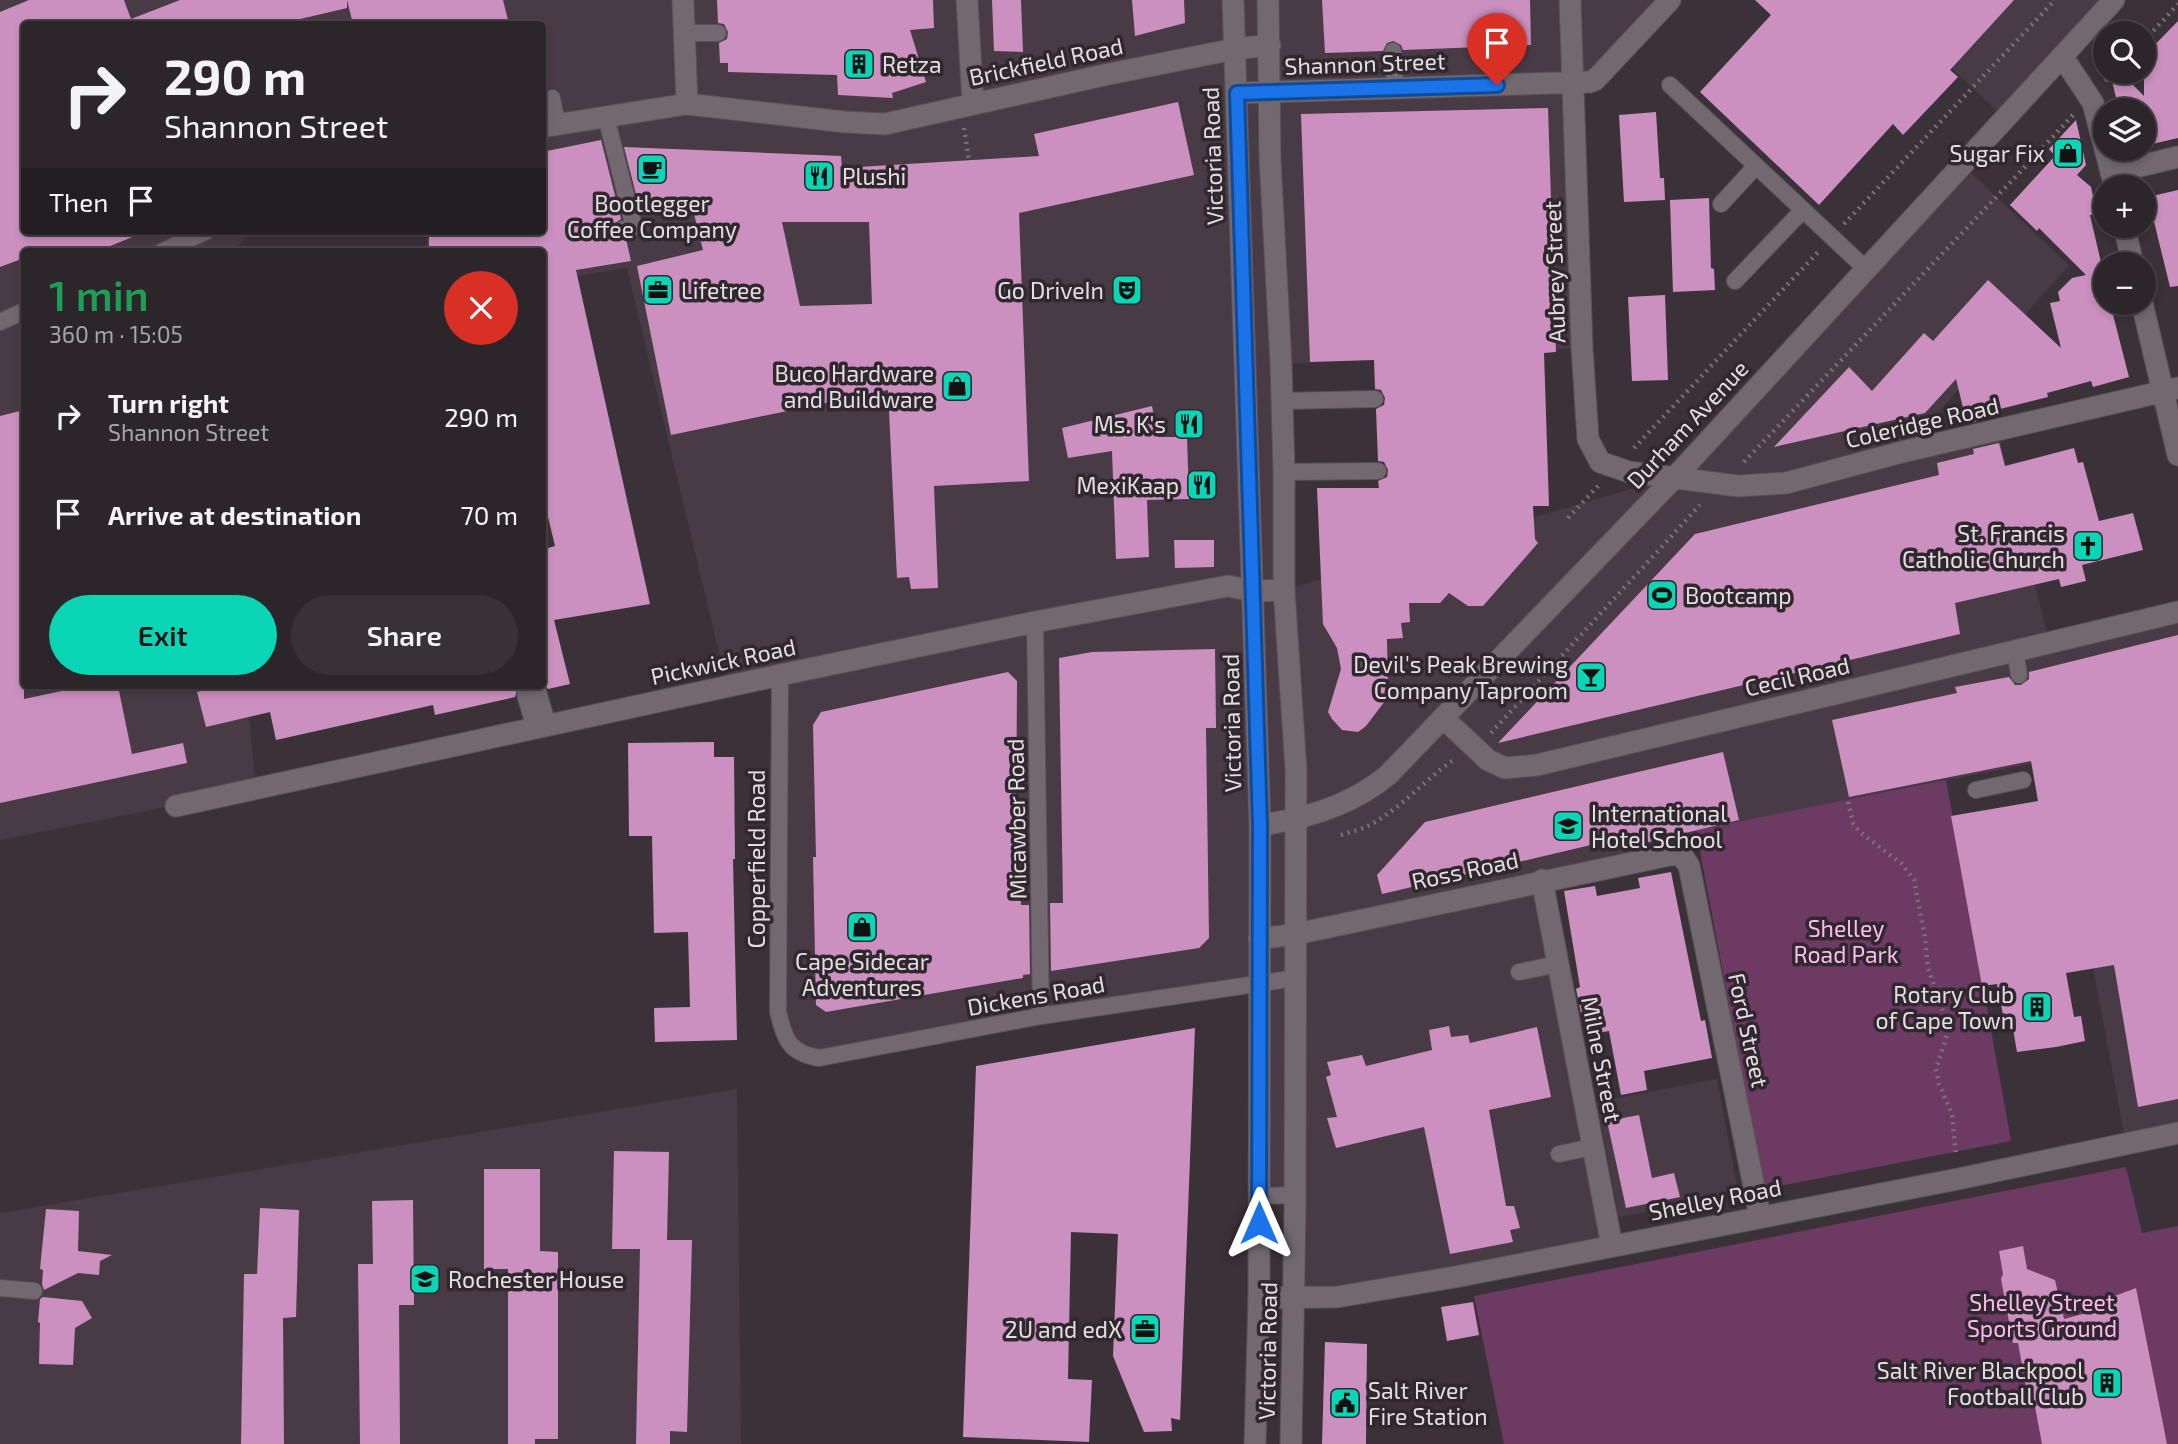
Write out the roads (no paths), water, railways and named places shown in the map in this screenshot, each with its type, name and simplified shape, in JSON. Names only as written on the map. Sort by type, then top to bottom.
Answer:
[{"type":"street","points":[[683,0],[687,104]]},
{"type":"street","points":[[967,0],[967,105]]},
{"type":"street","name":"Victoria Road","points":[[1233,0],[1260,825],[1259,1298],[1255,1444]]},
{"type":"street","name":"Victoria Road","points":[[1268,0],[1270,159],[1284,472],[1284,590],[1296,770],[1295,1195],[1291,1444]]},
{"type":"street","name":"Aubrey Street","points":[[1570,0],[1582,348],[1588,439],[1600,462],[1629,472],[1676,476]]},
{"type":"street","name":"Shannon Street","points":[[1237,93],[1573,83],[1595,80],[1670,0]]},
{"type":"street","name":"Durham Avenue","points":[[1260,825],[1296,820],[1368,792],[1388,775],[1676,476],[2062,56],[2105,3]]},
{"type":"street","name":"Brickfield Road","points":[[550,126],[687,104],[885,124],[1235,49],[1270,45]]},
{"type":"street","points":[[2062,56],[2092,103],[2112,175]]},
{"type":"street","points":[[2128,175],[2178,158]]},
{"type":"street","points":[[2146,315],[2170,390],[2178,455]]},
{"type":"street","name":"Coleridge Road","points":[[1676,476],[1738,486],[1786,483],[1902,452],[2170,390]]},
{"type":"street","name":"Pickwick Road","points":[[176,806],[1035,622],[1228,586],[1253,591],[1284,590]]},
{"type":"street","name":"Cecil Road","points":[[1443,718],[1488,760],[1505,768],[1537,765],[2178,612]]},
{"type":"street","name":"Ross Road","points":[[1259,939],[1296,934],[1542,880],[1670,855],[1682,855]]},
{"type":"street","name":"Ford Street","points":[[1682,855],[1689,866],[1760,1216]]},
{"type":"street","name":"Milne Street","points":[[1542,880],[1612,1246]]},
{"type":"street","name":"Shelley Road","points":[[1259,1298],[1337,1297],[1958,1179],[2178,1133]]},
{"type":"lane","points":[[684,33],[718,33]]},
{"type":"lane","points":[[1393,51],[1395,88]]},
{"type":"lane","points":[[1670,85],[1867,269]]},
{"type":"lane","points":[[550,126],[552,98]]},
{"type":"lane","points":[[606,117],[634,227],[623,229]]},
{"type":"lane","points":[[1721,204],[1756,166]]},
{"type":"lane","points":[[1735,281],[1803,210]]},
{"type":"lane","points":[[170,248],[198,235]]},
{"type":"lane","points":[[0,322],[21,312]]},
{"type":"lane","points":[[1282,401],[1375,399]]},
{"type":"lane","points":[[1284,472],[1378,471]]},
{"type":"lane","name":"Micawber Road","points":[[1035,622],[1041,1016]]},
{"type":"lane","points":[[2015,651],[2019,675]]},
{"type":"lane","name":"Copperfield Road","points":[[780,675],[778,1011],[788,1042]]},
{"type":"lane","points":[[532,693],[541,727]]},
{"type":"lane","points":[[1976,790],[2017,782],[2007,765]]},
{"type":"lane","points":[[1519,972],[1558,964]]},
{"type":"lane","name":"Dickens Road","points":[[788,1042],[806,1055],[819,1058],[1041,1016],[1296,978]]},
{"type":"lane","points":[[1559,1154],[1592,1147]]},
{"type":"lane","points":[[1259,1196],[1295,1195]]},
{"type":"lane","points":[[0,1288],[34,1291]]},
{"type":"place","name":"Retza","points":[[859,64]]},
{"type":"place","name":"Sugar Fix","points":[[2068,153]]},
{"type":"place","name":"Bootlegger Coffee Company","points":[[652,169]]},
{"type":"place","name":"Plushi","points":[[819,176]]},
{"type":"place","name":"Lifetree","points":[[658,290]]},
{"type":"place","name":"Go DriveIn","points":[[1127,290]]},
{"type":"place","name":"Buco Hardware and Buildware","points":[[957,386]]},
{"type":"place","name":"Ms. K's","points":[[1189,424]]},
{"type":"place","name":"MexiKaap","points":[[1202,485]]},
{"type":"place","name":"St. Francis Catholic Church","points":[[2088,546]]},
{"type":"place","name":"Bootcamp","points":[[1662,595]]},
{"type":"place","name":"Devil's Peak Brewing Company Taproom","points":[[1591,677]]},
{"type":"place","name":"International Hotel School","points":[[1568,826]]},
{"type":"place","name":"Cape Sidecar Adventures","points":[[862,927]]},
{"type":"place","name":"Rotary Club of Cape Town","points":[[2037,1007]]},
{"type":"place","name":"Rochester House","points":[[425,1279]]},
{"type":"place","name":"2U and edX","points":[[1145,1329]]},
{"type":"place","name":"Salt River Blackpool Football Club","points":[[2107,1383]]},
{"type":"place","name":"Salt River Fire Station","points":[[1345,1403]]},
{"type":"park label","name":"Shelley Road Park","points":[[1846,941]]},
{"type":"park label","name":"Shelley Street Sports Ground","points":[[2042,1315]]}]
